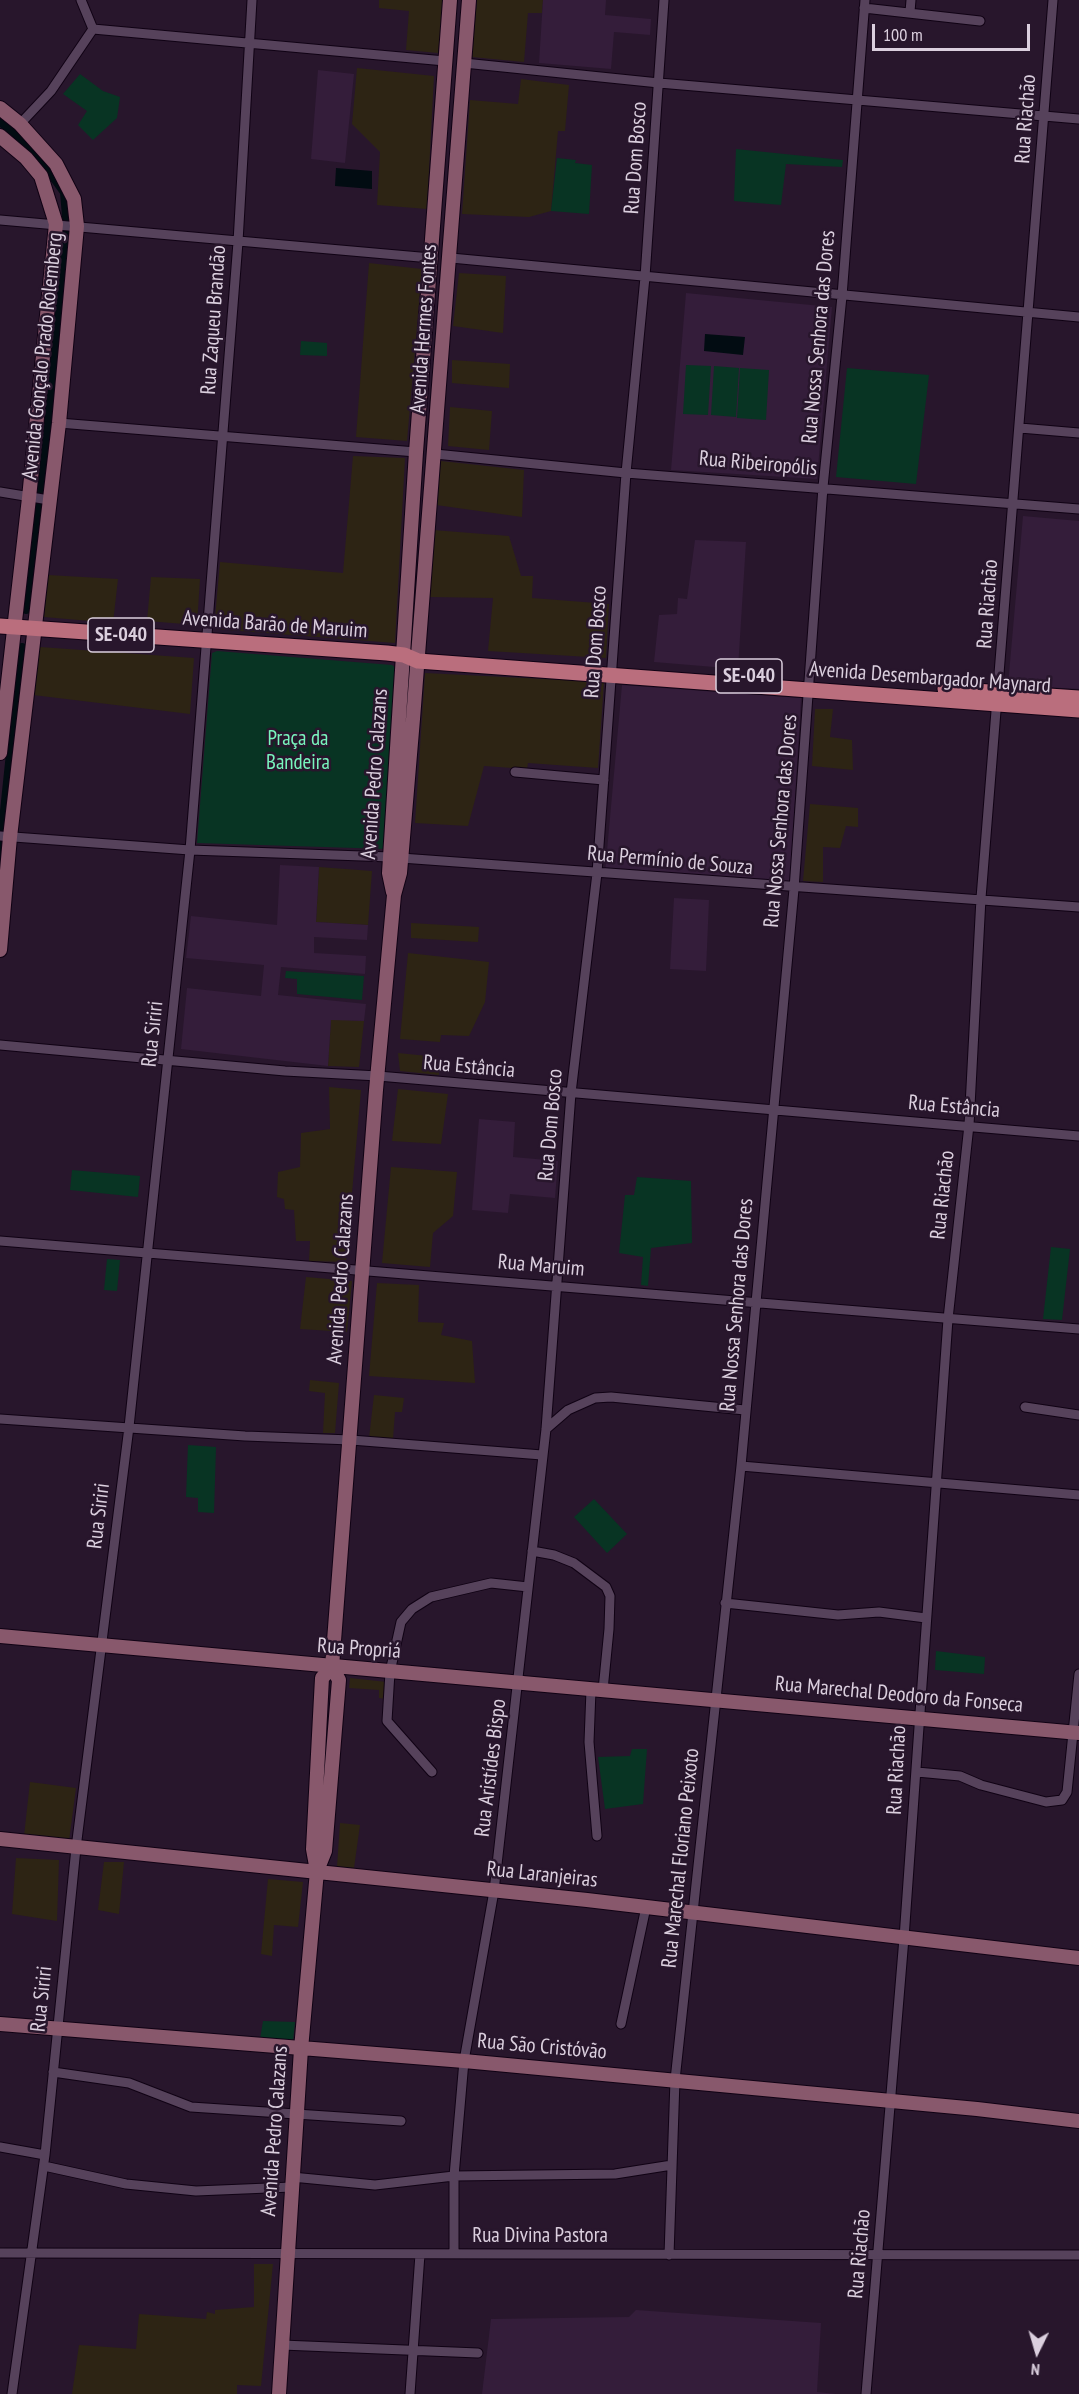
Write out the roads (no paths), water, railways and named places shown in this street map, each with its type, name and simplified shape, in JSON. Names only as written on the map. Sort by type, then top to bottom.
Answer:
[{"type":"main road","name":"Avenida Hermes Fontes","points":[[414,655],[416,453],[450,0]]},
{"type":"main road","name":"Avenida Hermes Fontes","points":[[414,655],[435,454],[469,0]]},
{"type":"main road","name":"Avenida Gonçalo Prado Rolemberg","points":[[0,108],[20,124],[56,164],[74,199],[75,226],[59,423],[39,499],[10,629],[0,753]]},
{"type":"main road","name":"Avenida Gonçalo Prado Rolemberg","points":[[0,136],[26,158],[41,176],[59,224],[39,499],[36,632],[5,837],[0,950]]},
{"type":"main road","name":"Avenida Barão de Maruim","points":[[10,629],[414,655]]},
{"type":"main road","name":"Avenida Desembargador Maynard","points":[[414,655],[999,698],[1079,699]]},
{"type":"main road","name":"Avenida Pedro Calazans","points":[[279,2394],[301,2049],[317,1871],[313,1849],[322,1678],[332,1667],[394,895],[389,873],[396,857],[414,655]]},
{"type":"main road","name":"Avenida Desembargador Maynard","points":[[999,698],[1079,710]]},
{"type":"main road","name":"Rua Propriá","points":[[0,1636],[100,1647],[715,1699]]},
{"type":"main road","name":"Rua Marechal Deodoro da Fonseca","points":[[715,1699],[1076,1733]]},
{"type":"main road","name":"Rua Laranjeiras","points":[[0,1839],[646,1907],[1079,1958]]},
{"type":"main road","name":"Rua São Cristóvão","points":[[0,2024],[464,2061],[891,2100],[1079,2121]]},
{"type":"street","points":[[81,0],[93,29]]},
{"type":"street","name":"Rua Zaqueu Brandão","points":[[205,641],[224,437],[252,0]]},
{"type":"street","name":"Rua Dom Bosco","points":[[555,1286],[571,1093],[597,873],[626,473],[645,277],[664,0]]},
{"type":"street","points":[[910,12],[911,0]]},
{"type":"street","name":"Rua Riachão","points":[[866,2394],[904,1938],[948,1319],[969,1125],[981,898],[999,698],[1053,0]]},
{"type":"street","points":[[865,4],[980,21]]},
{"type":"street","name":"Rua Nossa Senhora das Dores","points":[[741,1466],[794,889],[824,488],[865,4]]},
{"type":"street","points":[[93,29],[445,61]]},
{"type":"street","points":[[20,124],[51,91],[93,29]]},
{"type":"street","points":[[464,63],[659,83],[1079,119]]},
{"type":"street","points":[[0,220],[431,258]]},
{"type":"street","points":[[451,258],[1079,317]]},
{"type":"street","points":[[59,423],[416,453]]},
{"type":"street","points":[[1020,428],[1079,433]]},
{"type":"street","name":"Rua Ribeiropólis","points":[[435,454],[626,473],[1079,509]]},
{"type":"street","points":[[0,492],[39,499]]},
{"type":"street","name":"Rua Siriri","points":[[12,2394],[44,2166],[76,1848],[129,1427],[190,850],[205,641]]},
{"type":"street","points":[[515,772],[604,780]]},
{"type":"street","name":"Rua Permínio de Souza","points":[[5,837],[190,850],[396,857],[794,889],[981,898],[1079,907]]},
{"type":"street","name":"Rua Estância","points":[[0,1045],[168,1061],[378,1076],[1079,1136]]},
{"type":"street","name":"Rua Maruim","points":[[0,1241],[1079,1329]]},
{"type":"street","name":"Rua Aristídes Bispo","points":[[454,2253],[454,2176],[464,2061],[494,1892],[519,1682],[546,1429],[555,1286]]},
{"type":"street","points":[[546,1429],[568,1410],[595,1398],[611,1397],[745,1410]]},
{"type":"street","points":[[1025,1407],[1079,1415]]},
{"type":"street","points":[[0,1419],[245,1436],[351,1440],[542,1455]]},
{"type":"street","points":[[741,1466],[1079,1496]]},
{"type":"street","name":"Rua Marechal Floriano Peixoto","points":[[669,2255],[675,2080],[741,1466]]},
{"type":"street","points":[[532,1551],[574,1563],[606,1587],[610,1596],[609,1629],[589,1742],[597,1836]]},
{"type":"street","points":[[432,1772],[391,1729],[387,1721],[390,1672],[401,1622],[412,1609],[422,1603],[451,1592],[491,1583],[528,1587]]},
{"type":"street","points":[[725,1603],[838,1615],[879,1612],[927,1618]]},
{"type":"street","points":[[916,1772],[960,1776],[981,1785],[1053,1803],[1062,1800],[1067,1792],[1076,1733],[1079,1674]]},
{"type":"street","points":[[621,2024],[646,1907]]},
{"type":"street","points":[[53,2072],[129,2083],[190,2107],[231,2111],[297,2112],[401,2121]]},
{"type":"street","points":[[0,2147],[45,2155]]},
{"type":"street","points":[[44,2166],[126,2184],[196,2191],[292,2182],[375,2184],[454,2176],[598,2175],[672,2165]]},
{"type":"street","name":"Rua Divina Pastora","points":[[0,2253],[1079,2255]]},
{"type":"street","points":[[410,2394],[420,2254]]},
{"type":"street","points":[[282,2345],[478,2353]]},
{"type":"waterway","points":[[0,120],[44,163],[65,192],[67,216],[66,250],[26,609]]},
{"type":"waterway","points":[[0,859],[22,648]]},
{"type":"park label","name":"Praça da Bandeira","points":[[298,751]]}]
